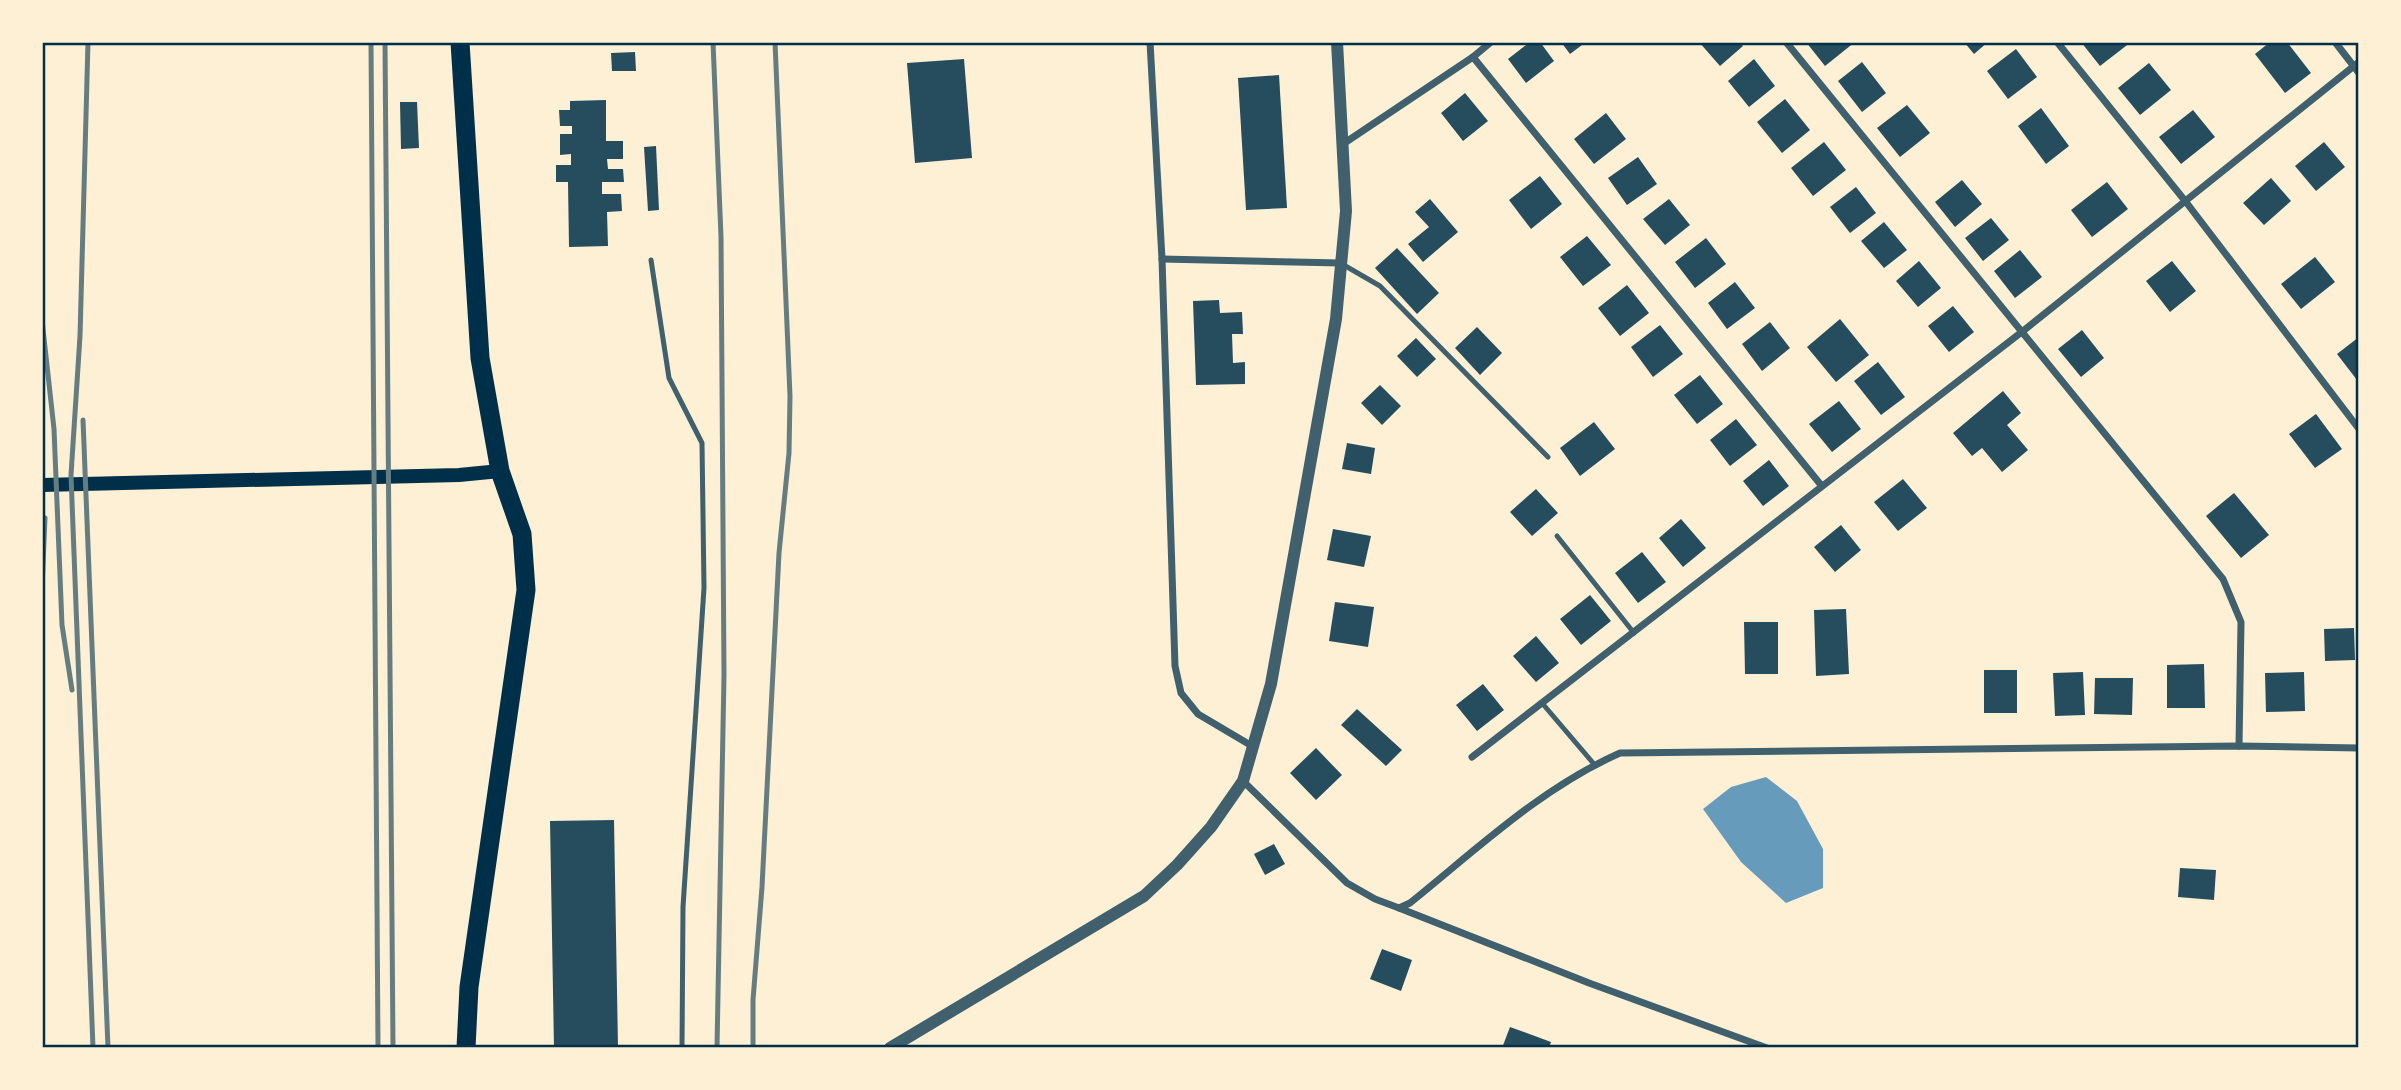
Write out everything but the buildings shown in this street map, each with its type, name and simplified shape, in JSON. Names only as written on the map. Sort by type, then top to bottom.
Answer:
[{"type":"highway","points":[[460,42],[480,358],[500,471],[522,534],[526,590],[468,987],[466,1048]]},
{"type":"main road","points":[[42,485],[459,475],[500,471]]},
{"type":"street","points":[[1150,42],[1162,259],[1175,666],[1181,693],[1198,714],[1252,746]]},
{"type":"street","points":[[890,1048],[1144,896],[1211,827],[1242,781],[1271,684],[1336,319],[1346,211],[1337,42]]},
{"type":"street","points":[[1343,144],[1473,57],[1491,42]]},
{"type":"street","points":[[1786,42],[2223,579],[2241,622],[2239,746]]},
{"type":"street","points":[[2057,42],[2186,202],[2359,429]]},
{"type":"street","points":[[2335,42],[2356,64],[2359,73]]},
{"type":"street","points":[[1473,57],[1821,485]]},
{"type":"street","points":[[1472,757],[2023,331],[2356,64]]},
{"type":"street","points":[[1162,259],[1341,263]]},
{"type":"street","points":[[1399,908],[1410,903],[1546,793],[1594,764],[1619,753],[2239,746],[2359,748]]},
{"type":"street","points":[[1242,781],[1347,883],[1375,899],[1589,983],[1767,1048]]},
{"type":"lane","points":[[651,260],[669,378],[702,443],[704,588],[683,907],[682,1048]]},
{"type":"lane","points":[[1341,263],[1380,286],[1548,457]]},
{"type":"lane","points":[[1558,536],[1634,632]]},
{"type":"lane","points":[[1542,703],[1594,764]]},
{"type":"water","points":[[1766,777],[1797,801],[1823,849],[1823,888],[1786,903],[1741,862],[1703,809],[1731,787]]},
{"type":"railway","points":[[88,42],[80,336],[71,475],[93,1048]]},
{"type":"railway","points":[[371,42],[378,1048]]},
{"type":"railway","points":[[385,42],[393,1048]]},
{"type":"railway","points":[[713,42],[721,237],[724,675],[717,1048]]},
{"type":"railway","points":[[753,1048],[753,1000],[762,887],[779,553],[789,453],[790,396],[775,42]]},
{"type":"railway","points":[[42,320],[54,429],[62,625],[72,690]]},
{"type":"railway","points":[[83,420],[108,1048]]},
{"type":"railway","points":[[42,589],[45,518]]}]
